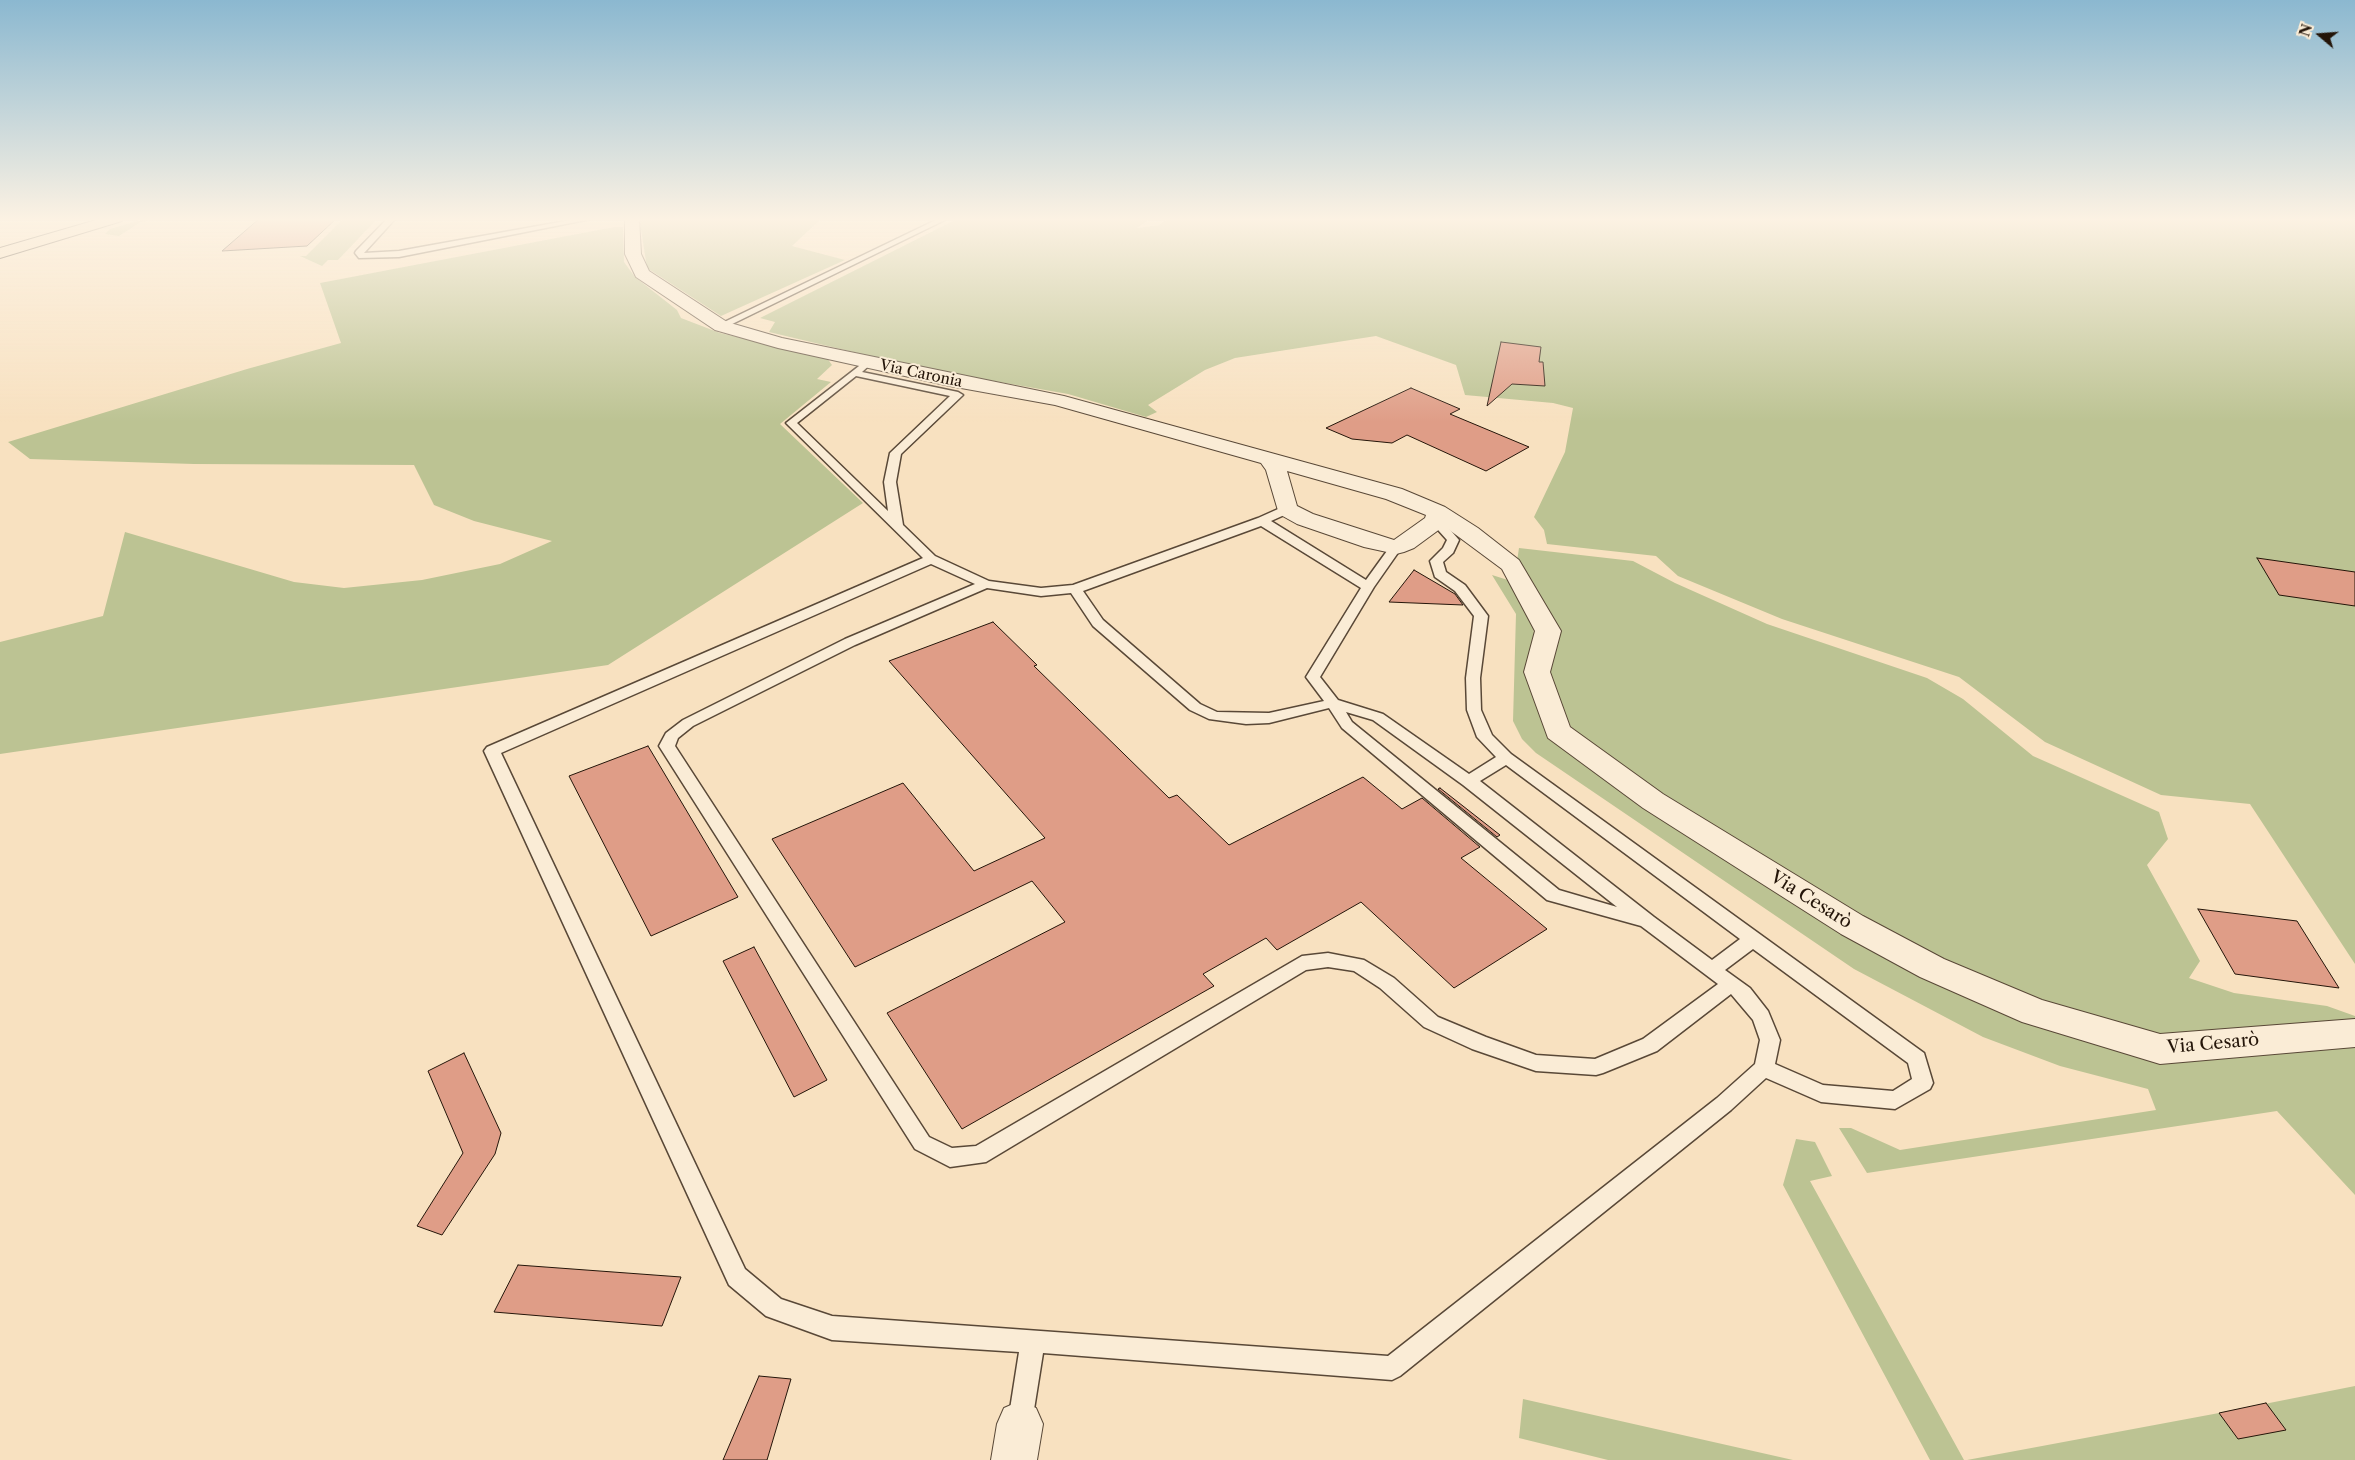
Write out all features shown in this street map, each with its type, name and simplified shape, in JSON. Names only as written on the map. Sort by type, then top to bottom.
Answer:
[{"type":"street","name":"Via Caronia","points":[[661,286],[722,326],[861,368],[1058,400],[1394,494],[1436,516]]},
{"type":"street","points":[[1269,460],[1276,470],[1287,509],[1305,518],[1364,539],[1396,547],[1406,544],[1436,516]]},
{"type":"street","name":"Via Cesarò","points":[[1436,516],[1470,533],[1511,565],[1548,631],[1537,672],[1558,732],[1653,801],[1852,925],[1932,968],[2034,1012],[2160,1049],[2355,1033]]},
{"type":"lane","points":[[722,326],[804,286]]},
{"type":"lane","points":[[898,528],[890,482],[896,453],[958,395],[861,368],[791,423],[898,528],[930,559],[986,584],[1041,592],[1075,589],[1287,509]]},
{"type":"lane","points":[[1436,516],[1453,540],[1449,550],[1436,561],[1440,574],[1460,588],[1481,616],[1473,678],[1474,710],[1485,737],[1506,758],[1917,1058],[1923,1083],[1895,1100],[1821,1093],[1764,1068]]},
{"type":"lane","points":[[1262,520],[1368,587]]},
{"type":"lane","points":[[1396,547],[1368,587],[1313,677],[1347,725],[1553,895],[1648,922]]},
{"type":"lane","points":[[930,559],[492,751],[737,1277],[774,1308],[832,1328],[1392,1368],[1724,1104],[1764,1068],[1770,1040],[1761,1016],[1742,993],[1648,922],[1469,780],[1378,717],[1333,703],[1269,718],[1246,719],[1214,716],[1195,707],[1098,623],[1075,589]]},
{"type":"lane","points":[[986,584],[850,642],[697,719],[671,736],[667,746],[922,1143],[950,1158],[979,1155],[1302,963],[1328,960],[1358,965],[1387,983],[1431,1022],[1479,1043],[1536,1063],[1596,1067],[1650,1045],[1730,985]]},
{"type":"lane","points":[[1469,780],[1506,758]]},
{"type":"lane","points":[[1712,970],[1753,939]]},
{"type":"lane","points":[[1017,1442],[1033,1341]]},
{"type":"green space","points":[[321,286],[647,286],[677,310],[681,318],[720,333],[827,358],[832,365],[817,379],[831,382],[780,424],[863,503],[608,665],[0,754],[0,642],[103,616],[125,532],[294,582],[344,588],[422,580],[500,564],[552,541],[474,521],[434,505],[414,465],[194,464],[30,459],[8,442],[247,369],[341,343]]},
{"type":"green space","points":[[675,286],[787,286],[721,316]]},
{"type":"green space","points":[[823,286],[2355,286],[2355,964],[2250,804],[2161,795],[2045,742],[1959,677],[1782,619],[1678,576],[1656,556],[1547,544],[1544,530],[1534,517],[1565,452],[1573,408],[1553,403],[1465,395],[1456,365],[1376,336],[1235,358],[1205,370],[1148,405],[1157,412],[1146,417],[1068,394],[920,368],[769,332],[775,322],[760,318]]},
{"type":"green space","points":[[1519,548],[1633,561],[1675,583],[1767,624],[1927,678],[1963,699],[2033,756],[2159,812],[2168,839],[2147,865],[2200,961],[2189,978],[2234,993],[2327,1006],[2355,1016],[2355,1021],[2190,1038],[2147,1035],[2028,998],[1933,957],[1849,911],[1661,794],[1572,730],[1549,674],[1561,631],[1517,561]]},
{"type":"green space","points":[[1492,575],[1511,581],[1531,613],[1548,731],[1826,918],[2114,1046],[2355,1043],[2355,1195],[2277,1111],[1867,1173],[1839,1128],[1851,1128],[1900,1150],[2156,1110],[2148,1089],[2060,1066],[1983,1037],[1854,969],[1536,753],[1522,739],[1513,721],[1516,614]]},
{"type":"green space","points":[[1796,1139],[1815,1142],[1832,1176],[1810,1181],[1964,1460],[1930,1460],[1783,1185]]},
{"type":"green space","points":[[2355,1386],[2355,1460],[1967,1460],[2219,1413]]},
{"type":"green space","points":[[1523,1399],[1793,1460],[1608,1460],[1519,1438]]},
{"type":"building","points":[[1501,342],[1541,347],[1539,362],[1543,362],[1545,386],[1512,384],[1487,406]]},
{"type":"building","points":[[1411,388],[1460,409],[1450,414],[1529,447],[1486,471],[1407,435],[1392,443],[1352,439],[1326,428]]},
{"type":"building","points":[[2257,558],[2355,572],[2355,606],[2279,595]]},
{"type":"building","points":[[1414,570],[1455,594],[1463,605],[1389,602]]},
{"type":"building","points":[[993,622],[1037,665],[1034,666],[1169,798],[1177,795],[1229,845],[1363,777],[1402,809],[1422,798],[1480,847],[1461,858],[1547,929],[1454,988],[1361,902],[1277,950],[1266,938],[1203,974],[1214,986],[962,1129],[887,1013],[1065,922],[1032,881],[855,967],[772,839],[903,783],[974,871],[1045,838],[889,661]]},
{"type":"building","points":[[648,746],[738,897],[651,936],[569,776]]},
{"type":"building","points":[[1440,788],[1500,835],[1497,837],[1438,789]]},
{"type":"building","points":[[2198,909],[2297,921],[2339,988],[2235,974]]},
{"type":"building","points":[[754,947],[827,1080],[794,1097],[723,961]]},
{"type":"building","points":[[464,1053],[501,1133],[495,1154],[442,1235],[417,1226],[463,1153],[428,1071]]},
{"type":"building","points":[[518,1265],[681,1277],[662,1326],[494,1312]]},
{"type":"building","points":[[759,1376],[791,1379],[767,1460],[723,1460]]},
{"type":"building","points":[[2266,1403],[2286,1430],[2238,1439],[2219,1413]]}]
